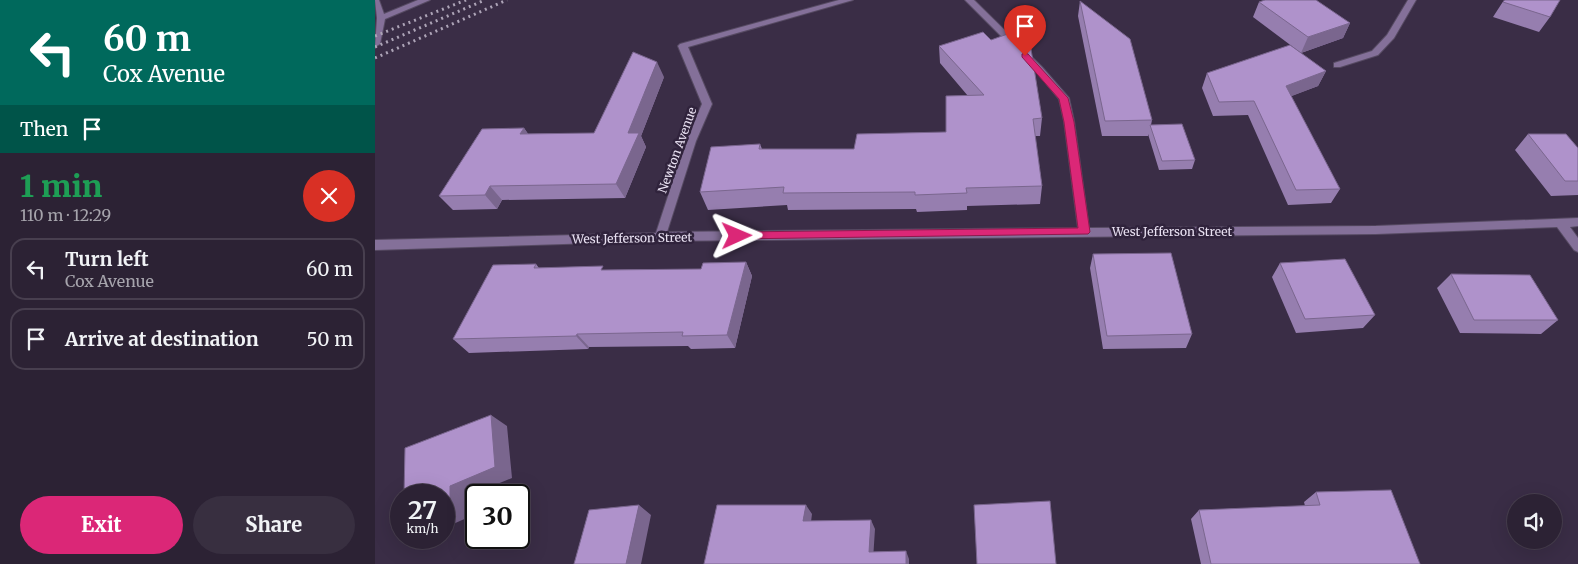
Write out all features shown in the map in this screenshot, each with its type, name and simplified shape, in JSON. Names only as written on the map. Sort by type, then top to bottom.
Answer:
[{"type":"street","points":[[375,0],[381,18],[375,44]]},
{"type":"street","points":[[381,18],[426,0]]},
{"type":"street","name":"Newton Avenue","points":[[660,237],[691,141],[707,104],[683,46],[849,0]]},
{"type":"street","points":[[969,0],[1039,69],[1063,98],[1069,122],[1084,232]]},
{"type":"street","points":[[1337,66],[1375,53],[1391,36],[1412,0]]},
{"type":"street","points":[[1560,222],[1578,247]]},
{"type":"street","name":"West Jefferson Street","points":[[375,245],[660,237],[1377,230],[1578,222]]},
{"type":"building","points":[[1265,0],[1316,0],[1350,23],[1308,37],[1259,2]]},
{"type":"building","points":[[1505,0],[1560,0],[1550,17],[1503,2]]},
{"type":"building","points":[[1080,1],[1130,39],[1152,120],[1105,121]]},
{"type":"building","points":[[983,32],[991,40],[1013,32],[1031,49],[1042,118],[1033,119],[1042,186],[966,188],[967,193],[915,195],[915,192],[783,193],[784,187],[700,192],[711,147],[760,144],[759,149],[854,149],[857,134],[946,132],[946,96],[984,95],[939,46]]},
{"type":"building","points":[[1290,45],[1326,71],[1286,86],[1340,189],[1296,190],[1254,101],[1219,102],[1207,73]]},
{"type":"building","points":[[633,52],[657,62],[628,133],[639,133],[616,184],[490,186],[485,195],[439,196],[482,129],[524,128],[520,134],[594,133]]},
{"type":"building","points":[[1182,124],[1195,160],[1162,161],[1150,125]]},
{"type":"building","points":[[1528,134],[1566,134],[1578,148],[1578,181],[1565,181]]},
{"type":"building","points":[[1171,253],[1192,334],[1107,336],[1093,254]]},
{"type":"building","points":[[1345,259],[1375,315],[1305,319],[1280,263]]},
{"type":"building","points":[[746,262],[727,335],[682,336],[683,332],[453,339],[493,265],[536,264],[534,268],[603,266],[601,270],[701,269],[703,263]]},
{"type":"building","points":[[1451,274],[1530,275],[1558,320],[1474,320]]},
{"type":"building","points":[[491,415],[495,467],[455,484],[404,484],[405,448]]},
{"type":"building","points":[[1391,490],[1420,564],[1211,564],[1199,510],[1320,505],[1316,492]]},
{"type":"building","points":[[1050,501],[1056,564],[977,564],[974,505]]},
{"type":"building","points":[[639,505],[626,564],[574,564],[589,510]]},
{"type":"building","points":[[717,505],[806,505],[803,521],[871,520],[869,552],[906,551],[906,564],[704,564]]},
{"type":"railway","points":[[375,36],[466,0]]},
{"type":"railway","points":[[375,47],[485,0]]},
{"type":"railway","points":[[375,58],[507,0]]},
{"type":"route","points":[[737,236],[1084,232],[1069,122],[1063,98],[1039,69],[1025,56]]}]
